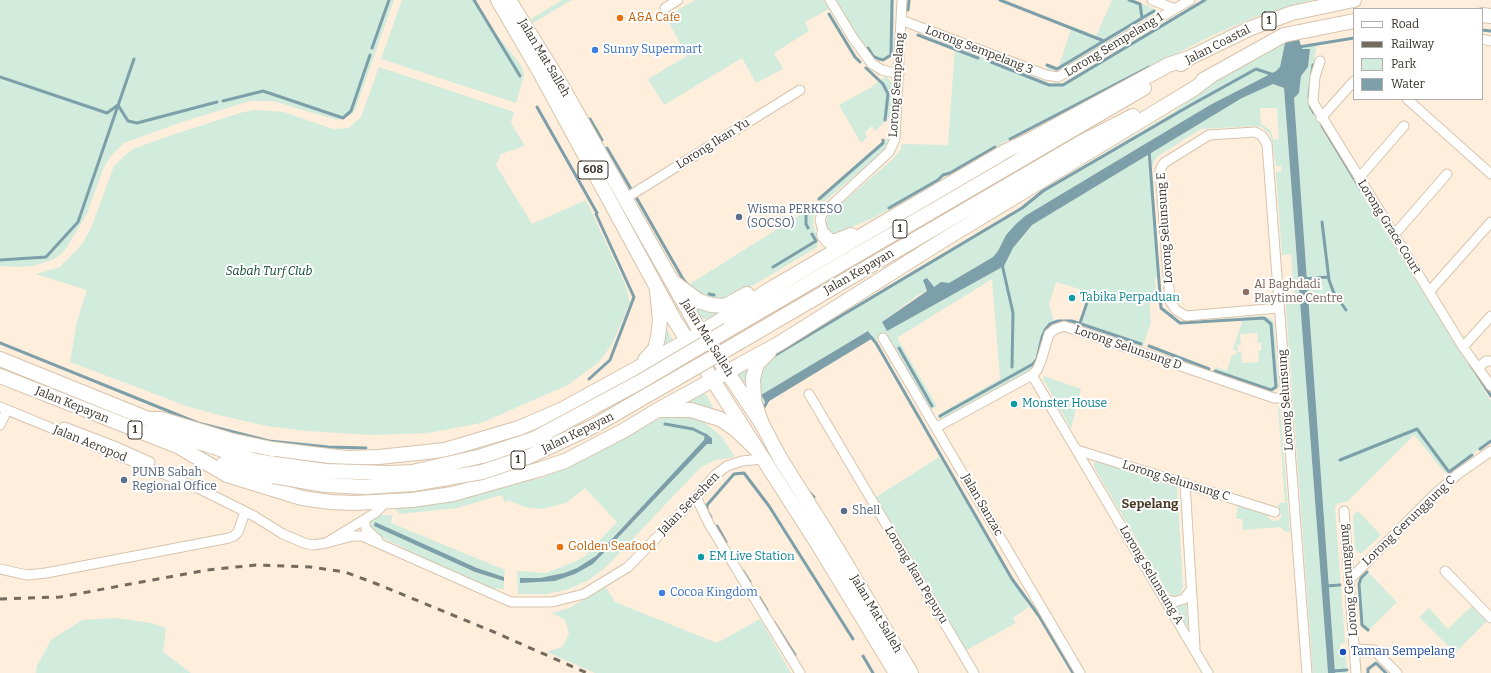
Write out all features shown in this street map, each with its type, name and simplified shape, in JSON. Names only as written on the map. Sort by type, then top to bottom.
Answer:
[{"type":"main road","name":"Jalan Mat Salleh","points":[[498,0],[613,206],[657,291],[687,341],[819,546],[896,673]]},
{"type":"main road","name":"Jalan Mat Salleh","points":[[509,0],[556,76],[701,333],[762,424],[780,458],[839,552],[910,673]]},
{"type":"main road","name":"Jalan Coastal","points":[[1072,129],[1171,72],[1189,58],[1251,28],[1292,13],[1354,0]]},
{"type":"main road","name":"Jalan Coastal","points":[[1082,142],[1212,76],[1284,35],[1353,21]]},
{"type":"main road","points":[[148,419],[161,419],[230,440],[272,449],[346,458],[372,458],[426,453],[467,445],[519,428],[563,409],[687,341],[774,287],[1006,151],[1032,139],[1168,65],[1189,58]]},
{"type":"main road","points":[[176,445],[227,475],[302,498],[354,503],[387,502],[453,494],[541,470],[588,450],[624,431],[656,411],[780,343],[946,239],[1195,88],[1212,76]]},
{"type":"main road","name":"Jalan Kepayan","points":[[0,376],[230,466],[273,470],[301,468],[367,473],[412,472],[482,456],[534,439],[647,378],[1072,129]]},
{"type":"main road","name":"Jalan Kepayan","points":[[0,359],[148,419],[160,427],[181,436],[237,455],[273,470],[325,485],[390,487],[458,477],[530,456],[594,426],[1082,142]]},
{"type":"main road","points":[[824,235],[829,241],[836,241],[856,233],[868,233]]},
{"type":"main road","points":[[807,269],[807,262],[821,251],[824,235]]},
{"type":"main road","points":[[672,281],[699,300],[712,305],[725,306],[761,287],[774,287]]},
{"type":"main road","points":[[636,368],[655,349],[660,320],[657,291]]},
{"type":"main road","points":[[762,424],[754,401],[753,378],[757,364],[780,343]]},
{"type":"main road","points":[[656,411],[691,410],[714,417],[735,429],[760,455]]},
{"type":"street","points":[[665,8],[678,0]]},
{"type":"street","points":[[830,0],[853,38],[872,64],[882,70],[899,74]]},
{"type":"street","name":"Lorong Sempelang","points":[[824,235],[820,220],[822,214],[889,152],[895,139],[902,0]]},
{"type":"street","points":[[1152,0],[1175,9]]},
{"type":"street","name":"Lorong Sempelang 1","points":[[1058,78],[1190,0]]},
{"type":"street","name":"Lorong Sempelang 3","points":[[901,20],[1046,75],[1058,78]]},
{"type":"street","name":"Lorong Grace Court","points":[[1320,61],[1315,77],[1313,102],[1321,118],[1463,347],[1491,386]]},
{"type":"street","points":[[1321,118],[1353,81]]},
{"type":"street","name":"Lorong Ikan Yu","points":[[626,198],[800,90]]},
{"type":"street","points":[[1408,100],[1491,174]]},
{"type":"street","points":[[1359,178],[1404,126]]},
{"type":"street","name":"Lorong Selunsung","points":[[1255,132],[1262,136],[1267,144],[1269,154],[1279,308],[1307,673]]},
{"type":"street","name":"Lorong Selunsung E","points":[[1255,132],[1208,134],[1164,163],[1160,170],[1170,301],[1176,310],[1186,316],[1279,308]]},
{"type":"street","points":[[1394,235],[1446,174]]},
{"type":"street","points":[[1429,292],[1491,222]]},
{"type":"street","points":[[1463,347],[1491,316]]},
{"type":"street","name":"Lorong Selunsung D","points":[[1032,375],[1037,370],[1041,361],[1049,334],[1055,329],[1064,326],[1274,398],[1286,398]]},
{"type":"street","name":"Jalan Sanzac","points":[[883,338],[937,427],[1080,673]]},
{"type":"street","points":[[1478,368],[1486,361],[1491,362]]},
{"type":"street","points":[[937,427],[1032,375]]},
{"type":"street","name":"Lorong Selunsung A","points":[[1032,375],[1208,673]]},
{"type":"street","name":"Lorong Ikan Pepuyu","points":[[809,394],[974,673]]},
{"type":"street","points":[[0,425],[4,408]]},
{"type":"street","name":"Jalan Aeropod","points":[[4,408],[200,489],[245,512],[283,534],[312,545],[326,543],[381,509],[387,502]]},
{"type":"street","name":"Lorong Selunsung C","points":[[1077,450],[1275,512]]},
{"type":"street","name":"Lorong Gerunggung C","points":[[1350,579],[1434,495],[1458,474],[1491,451]]},
{"type":"street","name":"Jalan Seteshen","points":[[326,543],[353,536],[362,536],[511,602],[552,602],[584,594],[628,567],[696,498],[715,475],[728,466],[760,455]]},
{"type":"street","points":[[1185,483],[1195,650]]},
{"type":"street","points":[[696,498],[709,524],[800,673]]},
{"type":"street","name":"Lorong Gerunggung","points":[[1344,511],[1356,673]]},
{"type":"street","points":[[0,569],[27,575],[46,573],[229,538],[238,532],[245,512]]},
{"type":"street","name":"Jalan Seteshen","points":[[364,520],[366,529],[382,544]]},
{"type":"street","points":[[1445,571],[1491,618]]},
{"type":"street","points":[[1165,599],[1174,602],[1184,599],[1191,590]]},
{"type":"street","points":[[1355,649],[1374,650],[1396,673]]},
{"type":"green space","points":[[0,0],[394,0],[355,110],[351,115],[337,120],[273,101],[250,101],[182,122],[124,143],[111,156],[104,167],[87,214],[65,250],[56,258],[43,263],[19,267],[0,266]]},
{"type":"green space","points":[[402,0],[475,0],[492,29],[518,61],[523,70],[524,76],[516,103],[381,59]]},
{"type":"green space","points":[[562,0],[572,0],[533,23],[531,19]]},
{"type":"green space","points":[[695,0],[823,0],[829,9],[805,22],[809,31],[774,53],[783,69],[756,83],[742,58],[664,105],[648,79],[687,56],[666,17]]},
{"type":"green space","points":[[834,0],[894,0],[894,51],[892,57],[883,61],[873,57],[865,50]]},
{"type":"green space","points":[[1112,0],[1135,0],[1158,11],[1061,70],[1054,71],[1047,69],[1048,66],[1058,69],[1072,26],[1096,36]]},
{"type":"green space","points":[[1202,0],[1312,0],[1255,17],[1211,36],[1010,139],[950,174],[943,175],[939,181],[875,217],[834,235],[831,235],[828,232],[826,224],[828,215],[892,160],[900,151],[902,144],[948,145],[955,47],[1049,83],[1063,83]]},
{"type":"green space","points":[[1299,37],[1299,39],[1285,43],[1280,67],[1276,71],[1210,105],[1025,216],[1006,235],[998,252],[993,257],[949,283],[934,287],[924,285],[927,291],[918,295],[882,322],[887,330],[1003,266],[1013,248],[1032,225],[1242,98],[1273,84],[1284,88],[1328,673],[1313,673],[1285,294],[1294,293],[1291,254],[1282,255],[1276,172],[1282,171],[1281,166],[1276,166],[1272,141],[1269,133],[1261,127],[1201,129],[1158,156],[1154,161],[1152,168],[1160,278],[1155,278],[1156,296],[1149,297],[1151,322],[1143,346],[1081,325],[1092,293],[1056,282],[1049,305],[1055,324],[1043,337],[1037,361],[1034,365],[1028,372],[947,418],[940,419],[937,417],[941,413],[1000,379],[992,279],[897,338],[937,406],[929,411],[884,334],[874,341],[868,331],[761,395],[766,403],[757,405],[757,377],[771,356],[987,227],[989,229],[1002,221],[1001,219],[1022,208],[1042,190],[1172,113],[1221,77],[1280,44]],"holes":[[[1260,108],[1277,108],[1279,139],[1274,140],[1270,130],[1261,124]]]},
{"type":"green space","points":[[1317,44],[1309,99],[1310,106],[1322,126],[1320,127],[1491,401],[1491,441],[1445,473],[1414,435],[1347,502],[1338,503],[1335,507],[1345,643],[1340,644],[1341,656],[1346,656],[1347,673],[1335,673],[1294,98],[1299,93],[1301,76],[1308,67],[1310,49],[1302,49],[1302,46]]},
{"type":"green space","name":"Sabah Turf Club","points":[[379,67],[514,112],[511,123],[525,146],[501,154],[496,165],[532,224],[586,200],[625,284],[630,303],[612,344],[599,362],[568,385],[481,423],[428,433],[373,435],[307,431],[267,426],[227,417],[189,407],[70,362],[77,321],[87,290],[36,274],[60,267],[82,244],[91,228],[114,166],[123,157],[133,149],[166,137],[243,112],[255,110],[284,112],[333,129],[349,128],[361,117]]},
{"type":"green space","points":[[886,76],[894,86],[893,114],[875,131],[872,126],[865,132],[867,137],[861,143],[839,105],[870,88]]},
{"type":"green space","points":[[889,138],[889,143],[879,155],[824,202],[819,199],[883,143],[883,140]]},
{"type":"green space","points":[[811,208],[814,211],[813,225],[818,240],[817,247],[814,249],[737,295],[724,300],[702,295],[688,285]]},
{"type":"green space","points":[[694,305],[721,312],[708,319],[704,319],[700,317]]},
{"type":"green space","points":[[657,312],[673,340],[652,352]]},
{"type":"green space","points":[[1263,316],[1271,318],[1274,323],[1279,387],[1273,392],[1214,372],[1216,367],[1227,371],[1232,355],[1236,355],[1237,351],[1233,349],[1242,318]],"holes":[[[1257,333],[1258,343],[1261,343],[1261,351],[1258,351],[1259,362],[1242,363],[1241,352],[1238,352],[1237,345],[1241,345],[1240,334]]]},
{"type":"green space","points":[[748,368],[746,374],[745,391],[733,369]]},
{"type":"green space","points":[[1044,376],[1081,389],[1071,429],[1043,379]]},
{"type":"green space","points":[[702,388],[717,414],[685,403]]},
{"type":"green space","points":[[1278,406],[1280,408],[1290,532],[1285,532],[1281,527],[1243,530],[1242,519],[1236,519],[1238,505],[1267,515],[1272,521],[1279,520],[1282,516],[1278,506],[1279,503],[1285,503]]},
{"type":"green space","points":[[666,415],[695,417],[704,422],[722,437],[735,457],[716,460],[701,467],[607,566],[589,580],[566,590],[546,594],[518,594],[517,571],[546,573],[576,561],[585,556],[617,522],[585,488],[566,503],[541,509],[524,507],[508,500],[505,503],[502,495],[457,508],[400,514],[393,507],[462,498],[520,482],[542,478],[589,457]],"holes":[[[706,433],[712,438],[712,444],[707,444],[593,564],[575,574],[555,581],[520,578],[540,578],[564,573],[577,568],[596,556],[704,440]]]},
{"type":"green space","points":[[939,457],[1029,607],[1013,618],[1016,623],[965,651],[876,497]]},
{"type":"green space","points":[[1097,461],[1177,487],[1183,586],[1179,595],[1172,596],[1167,591],[1094,467],[1094,463]]},
{"type":"green space","points":[[1358,511],[1381,535],[1362,553],[1359,553],[1355,549],[1353,515]]},
{"type":"green space","points":[[371,515],[392,515],[391,523],[505,570],[504,577],[477,568],[375,523],[475,572],[504,581],[504,589],[491,588],[403,550],[404,548],[379,536],[368,526]]},
{"type":"green space","points":[[1367,571],[1397,602],[1367,632],[1361,625],[1358,583]]},
{"type":"green space","points":[[606,587],[615,602],[717,643],[760,619],[791,673],[595,673],[547,652],[562,647],[569,634],[565,620],[552,613],[569,608]]},
{"type":"green space","points":[[1186,602],[1187,626],[1174,606],[1182,605]]},
{"type":"green space","points":[[1472,606],[1487,621],[1455,653],[1419,617],[1429,608],[1448,629]]},
{"type":"green space","points":[[116,618],[151,623],[166,628],[163,652],[191,673],[36,673],[37,666],[51,640],[82,620]]},
{"type":"water","points":[[1299,39],[1302,49],[1310,49],[1308,67],[1301,76],[1299,93],[1294,98],[1335,673],[1328,673],[1284,88],[1273,84],[1242,98],[1032,225],[1013,248],[1004,266],[887,331],[882,322],[927,291],[923,280],[927,278],[934,287],[941,282],[949,283],[993,257],[998,251],[1006,235],[1025,216],[1210,105],[1276,71],[1280,67],[1285,43]]},
{"type":"water","points":[[868,331],[873,338],[766,403],[761,395]]},
{"type":"water","points":[[705,433],[712,438],[712,444],[707,444],[593,564],[575,574],[555,581],[520,583],[520,578],[540,578],[564,573],[577,568],[596,556],[704,440]]},
{"type":"water","points":[[375,522],[477,568],[504,577],[504,581],[475,572],[374,526]]},
{"type":"waterway","points":[[372,48],[389,0]]},
{"type":"waterway","points":[[474,0],[520,76]]},
{"type":"waterway","points":[[868,48],[873,56],[879,59],[883,60],[891,55],[892,0]]},
{"type":"waterway","points":[[908,10],[909,0]]},
{"type":"waterway","points":[[1000,0],[1104,41]]},
{"type":"waterway","points":[[1129,0],[1140,4],[1142,18]]},
{"type":"waterway","points":[[991,62],[1049,85],[1063,85],[1205,0]]},
{"type":"waterway","points":[[1047,65],[1057,69],[1154,11]]},
{"type":"waterway","points":[[829,14],[855,57],[860,62]]},
{"type":"waterway","points":[[1483,30],[1491,31]]},
{"type":"waterway","points":[[918,35],[978,58]]},
{"type":"waterway","points":[[1299,47],[1353,38]]},
{"type":"waterway","points":[[223,101],[263,91],[343,118],[351,111],[370,55]]},
{"type":"waterway","points":[[0,260],[46,257],[78,222],[134,59]]},
{"type":"waterway","points":[[1309,96],[1313,65]]},
{"type":"waterway","points":[[1010,139],[1149,67]]},
{"type":"waterway","points":[[866,68],[883,84],[888,94],[885,120]]},
{"type":"waterway","points":[[772,357],[1022,208],[1043,191],[1191,105],[1256,69],[1274,75]]},
{"type":"waterway","points":[[0,77],[107,113],[118,105],[128,121],[137,123],[217,102]]},
{"type":"waterway","points":[[1310,106],[1314,113]]},
{"type":"waterway","points":[[537,107],[597,213],[596,214],[634,297],[610,360],[589,379]]},
{"type":"waterway","points":[[590,119],[602,140]]},
{"type":"waterway","points":[[1322,126],[1361,190]]},
{"type":"waterway","points":[[819,199],[883,143],[883,140]]},
{"type":"waterway","points":[[889,208],[938,180],[943,175],[950,173],[995,147]]},
{"type":"waterway","points":[[607,148],[631,189]]},
{"type":"waterway","points":[[1149,150],[1161,308],[1180,323],[1264,318],[1271,324],[1276,387],[1271,390],[1215,371]]},
{"type":"waterway","points":[[636,197],[683,279],[688,285]]},
{"type":"waterway","points":[[808,228],[806,224],[806,212],[811,208]]},
{"type":"waterway","points":[[1322,222],[1329,280],[1333,291],[1346,310]]},
{"type":"waterway","points":[[773,267],[816,241],[812,234]]},
{"type":"waterway","points":[[1002,264],[1013,313],[1012,367]]},
{"type":"waterway","points":[[1303,279],[1328,277]]},
{"type":"waterway","points":[[709,294],[714,295]]},
{"type":"waterway","points":[[1080,323],[1090,294]]},
{"type":"waterway","points":[[940,416],[1033,364],[1037,359],[1045,330],[1050,324],[1058,321],[1072,321],[1141,344]]},
{"type":"waterway","points":[[871,337],[876,343],[1012,579],[1039,616],[1073,673]]},
{"type":"waterway","points":[[0,343],[198,423],[269,441],[328,447],[366,448]]},
{"type":"waterway","points":[[1149,346],[1209,369]]},
{"type":"waterway","points":[[899,348],[932,406]]},
{"type":"waterway","points":[[1470,364],[1491,396]]},
{"type":"waterway","points":[[762,411],[768,400]]},
{"type":"waterway","points":[[665,424],[693,429],[707,436]]},
{"type":"waterway","points":[[1340,460],[1417,429],[1449,472],[1472,455]]},
{"type":"waterway","points":[[1480,449],[1491,441]]},
{"type":"waterway","points":[[711,517],[707,511],[707,505],[734,474],[744,473],[769,506],[853,639]]},
{"type":"waterway","points":[[808,491],[814,497]]},
{"type":"waterway","points":[[717,526],[726,542]]},
{"type":"waterway","points":[[743,571],[750,582]]},
{"type":"waterway","points":[[1367,572],[1361,578],[1359,584],[1362,625],[1368,630]]},
{"type":"waterway","points":[[1326,586],[1340,585]]},
{"type":"waterway","points":[[759,597],[767,610]]},
{"type":"waterway","points":[[774,622],[795,655]]},
{"type":"waterway","points":[[863,656],[873,673]]},
{"type":"waterway","points":[[1368,673],[1368,669],[1376,663],[1386,673]]},
{"type":"waterway","points":[[1333,671],[1347,670]]},
{"type":"railway","points":[[0,599],[60,597],[207,570],[256,565],[311,567],[345,572],[377,584],[494,632],[587,673]]},
{"type":"place","name":"A&A Cafe","points":[[620,18]]},
{"type":"place","name":"Sunny Supermart","points":[[595,50]]},
{"type":"place","name":"Wisma PERKESO (SOCSO)","points":[[739,217]]},
{"type":"place","name":"Al Baghdadi Playtime Centre","points":[[1246,292]]},
{"type":"place","name":"Tabika Perpaduan","points":[[1072,298]]},
{"type":"place","name":"Monster House","points":[[1014,404]]},
{"type":"place","name":"PUNB Sabah Regional Office","points":[[124,480]]},
{"type":"place","name":"Shell","points":[[844,511]]},
{"type":"place","name":"Golden Seafood","points":[[560,547]]},
{"type":"place","name":"EM Live Station","points":[[701,557]]},
{"type":"place","name":"Cocoa Kingdom","points":[[662,593]]},
{"type":"place","name":"Taman Sempelang","points":[[1343,652]]},
{"type":"district","name":"Sepelang","points":[[1150,504]]}]
